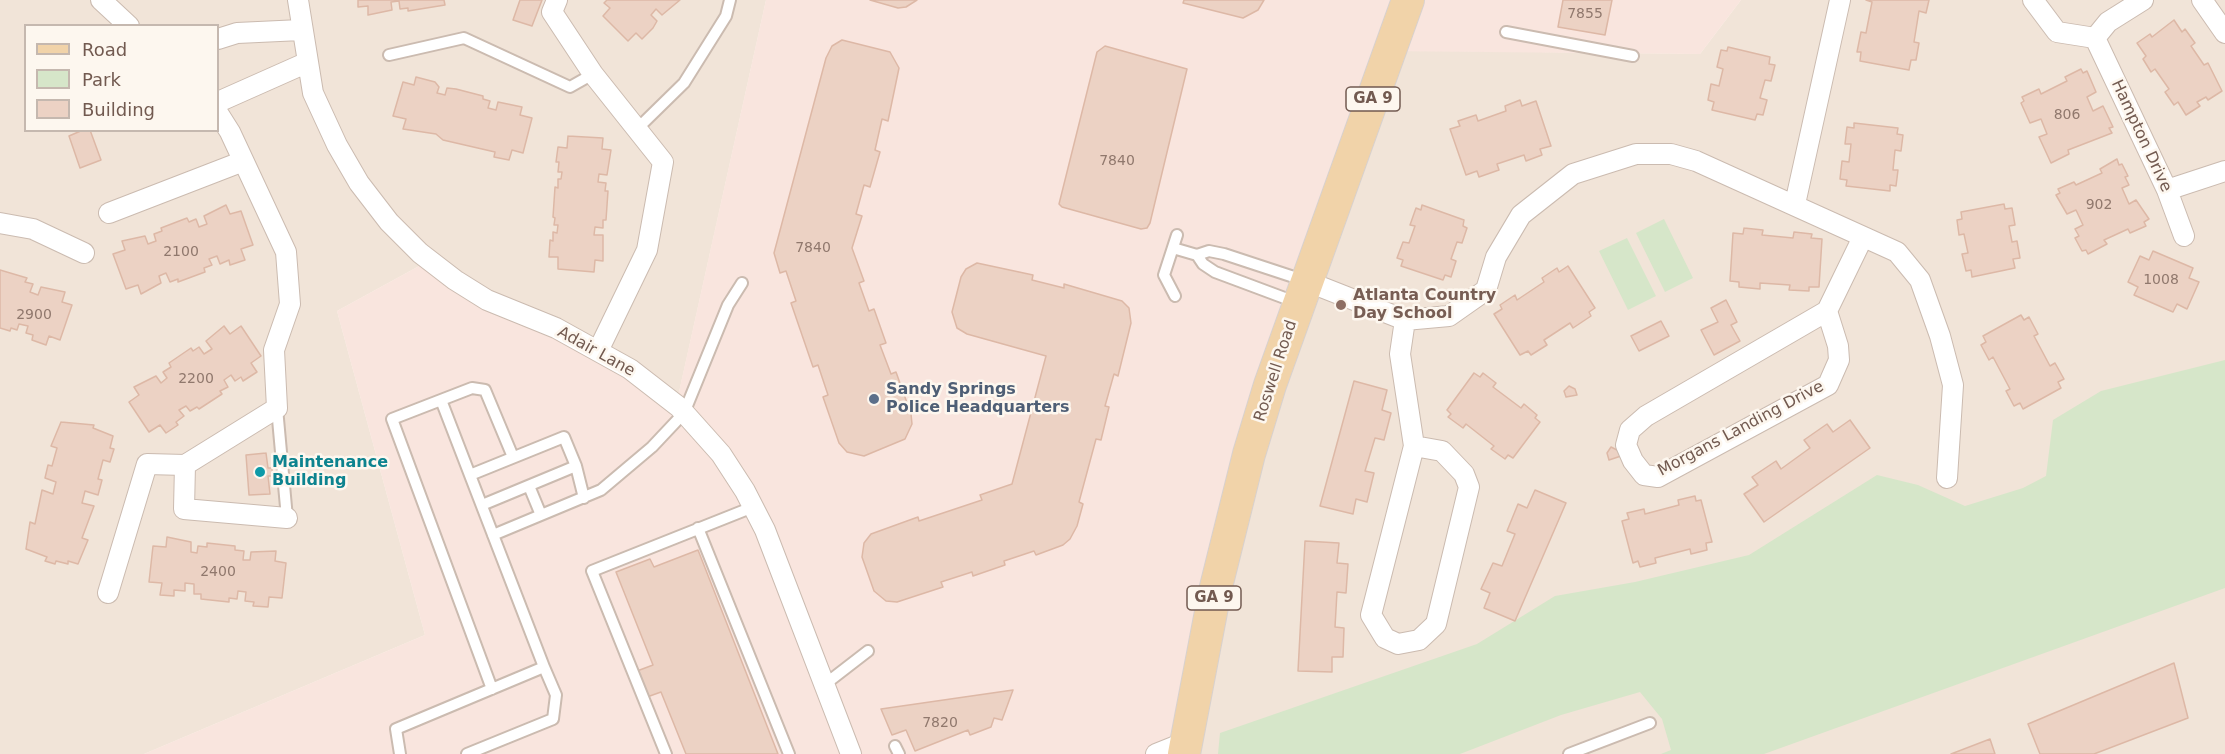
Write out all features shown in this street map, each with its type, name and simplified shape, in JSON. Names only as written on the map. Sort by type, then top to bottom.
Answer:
[{"type":"main road","name":"Roswell Road","points":[[1185,748],[1215,591],[1240,485],[1270,385],[1302,292],[1408,0]]},
{"type":"street","points":[[101,0],[127,24]]},
{"type":"street","name":"Adair Lane","points":[[298,0],[301,30],[313,93],[337,145],[359,183],[389,222],[420,253],[455,280],[487,300],[556,328],[630,369],[684,413],[721,454],[765,530],[851,754]]},
{"type":"street","points":[[557,0],[552,12],[593,74],[663,162],[647,250],[598,351]]},
{"type":"street","points":[[1795,204],[1840,0]]},
{"type":"street","points":[[2032,0],[2057,32],[2095,38],[2108,22],[2143,0]]},
{"type":"street","points":[[2202,0],[2225,33]]},
{"type":"street","points":[[219,39],[237,33],[301,30]]},
{"type":"street","name":"Hampton Drive","points":[[2095,38],[2167,190],[2184,236]]},
{"type":"street","points":[[219,102],[308,62]]},
{"type":"street","points":[[108,593],[147,464],[185,465],[277,408],[274,350],[290,304],[286,252],[241,162],[230,132],[219,116]]},
{"type":"street","points":[[1302,292],[1405,320],[1449,316],[1486,290],[1496,257],[1521,215],[1573,174],[1636,154],[1671,154],[1696,162],[1795,204],[1897,252],[1920,280],[1940,336],[1953,385],[1947,478]]},
{"type":"street","points":[[109,213],[241,162]]},
{"type":"street","points":[[2167,190],[2225,171]]},
{"type":"street","points":[[0,223],[33,229],[84,253]]},
{"type":"street","points":[[1827,311],[1863,237]]},
{"type":"street","name":"Morgans Landing Drive","points":[[1827,311],[1838,346],[1839,360],[1828,385],[1658,477],[1644,475],[1632,461],[1626,445],[1630,430],[1646,416],[1827,311]]},
{"type":"street","points":[[1405,320],[1400,354],[1414,446],[1371,615],[1385,638],[1398,644],[1419,640],[1436,624],[1468,487],[1464,474],[1442,451],[1414,446]]},
{"type":"street","points":[[185,465],[184,509],[287,518]]},
{"type":"street","points":[[1156,754],[1185,748]]},
{"type":"lane","points":[[637,129],[684,83],[726,16],[730,0]]},
{"type":"lane","points":[[1506,32],[1633,56]]},
{"type":"lane","points":[[389,55],[464,38],[570,87],[593,74]]},
{"type":"lane","points":[[1175,296],[1164,275],[1178,235]]},
{"type":"lane","points":[[1173,248],[1197,255],[1209,251],[1224,254],[1302,292]]},
{"type":"lane","points":[[1197,255],[1203,264],[1215,272],[1302,292]]},
{"type":"lane","points":[[493,535],[601,490],[652,447],[684,413],[728,305],[742,283]]},
{"type":"lane","points":[[492,689],[392,419],[472,388],[485,390],[513,457]]},
{"type":"lane","points":[[441,400],[556,694],[553,719],[467,754]]},
{"type":"lane","points":[[277,408],[287,518]]},
{"type":"lane","points":[[470,475],[564,437],[576,466],[584,498]]},
{"type":"lane","points":[[482,505],[576,466]]},
{"type":"lane","points":[[529,486],[541,515]]},
{"type":"lane","points":[[666,754],[592,571],[753,507]]},
{"type":"lane","points":[[698,528],[789,754]]},
{"type":"lane","points":[[824,685],[868,651]]},
{"type":"lane","points":[[400,754],[396,729],[544,667]]},
{"type":"lane","points":[[1569,754],[1650,723]]},
{"type":"shaded area","points":[[0,0],[766,0],[678,397],[421,265],[337,311],[425,635],[144,754],[0,754]]},
{"type":"shaded area","points":[[766,0],[1741,0],[1700,54],[1377,51],[1181,754],[144,754],[425,635],[337,311],[421,265],[678,396]]},
{"type":"shaded area","points":[[1741,0],[2225,0],[2225,754],[1181,754],[1377,50],[1700,54]]},
{"type":"green space","points":[[1664,219],[1693,278],[1665,292],[1636,233]]},
{"type":"green space","points":[[1627,238],[1656,296],[1628,310],[1599,251]]},
{"type":"green space","points":[[2225,360],[2225,588],[1764,754],[1661,754],[1671,750],[1662,719],[1640,692],[1561,715],[1460,754],[1218,754],[1220,733],[1477,644],[1555,596],[1635,582],[1749,555],[1877,475],[1918,485],[1965,506],[2023,488],[2046,476],[2053,420],[2101,391]]},
{"type":"building","points":[[358,0],[444,0],[445,5],[408,11],[408,8],[400,9],[399,1],[391,2],[392,10],[368,15],[368,6],[358,7]]},
{"type":"building","points":[[520,0],[542,0],[532,26],[513,20]]},
{"type":"building","points":[[607,0],[680,0],[662,15],[656,9],[651,15],[657,21],[653,28],[642,39],[636,33],[628,41],[603,16],[610,8],[604,3]]},
{"type":"building","points":[[870,0],[917,0],[906,7],[898,8]]},
{"type":"building","points":[[1184,0],[1264,0],[1258,10],[1243,18],[1183,3]]},
{"type":"building","points":[[1563,0],[1612,0],[1605,35],[1558,27]]},
{"type":"building","points":[[1866,0],[1929,0],[1926,13],[1919,11],[1914,42],[1919,43],[1916,60],[1911,60],[1909,70],[1860,61],[1861,52],[1857,52],[1861,32],[1866,33],[1872,2]]},
{"type":"building","points":[[2174,20],[2182,32],[2185,29],[2195,43],[2191,46],[2204,65],[2208,63],[2222,91],[2208,100],[2206,97],[2197,102],[2200,106],[2186,115],[2178,102],[2174,105],[2165,92],[2169,89],[2155,69],[2151,72],[2143,59],[2146,56],[2137,43],[2150,34],[2152,37]]},
{"type":"building","points":[[842,40],[890,52],[899,68],[888,121],[882,119],[875,150],[880,152],[870,187],[864,185],[856,214],[862,216],[852,248],[864,281],[859,283],[869,311],[874,309],[886,343],[880,345],[891,374],[896,372],[911,414],[912,424],[905,439],[864,456],[847,452],[839,443],[823,397],[828,395],[818,365],[813,367],[791,303],[796,301],[786,271],[780,273],[774,253],[826,58],[832,46]]},
{"type":"building","points":[[1105,46],[1187,69],[1147,228],[1141,229],[1062,207],[1059,204],[1097,52]]},
{"type":"building","points":[[1728,47],[1770,57],[1769,64],[1775,65],[1771,81],[1765,80],[1760,98],[1767,100],[1763,115],[1757,114],[1755,120],[1712,110],[1714,102],[1708,100],[1711,84],[1719,86],[1723,69],[1717,67],[1721,50],[1727,51]]},
{"type":"building","points":[[2081,69],[2083,73],[2087,71],[2096,92],[2087,97],[2093,111],[2103,106],[2113,127],[2109,128],[2112,133],[2068,150],[2069,154],[2051,163],[2039,137],[2047,134],[2041,119],[2030,123],[2021,103],[2024,101],[2022,97],[2039,89],[2041,94],[2067,81],[2065,77]]},
{"type":"building","points":[[416,77],[435,82],[439,87],[437,93],[445,95],[447,88],[483,96],[483,99],[490,101],[488,108],[496,110],[498,102],[522,107],[520,115],[532,118],[523,153],[512,150],[509,160],[494,157],[495,152],[443,140],[436,134],[403,129],[406,119],[393,116],[403,82],[414,85]]},
{"type":"building","points":[[1520,100],[1522,106],[1536,101],[1551,146],[1540,149],[1542,155],[1526,161],[1524,155],[1497,164],[1499,170],[1479,177],[1477,171],[1466,175],[1450,129],[1460,126],[1458,121],[1476,115],[1478,121],[1506,111],[1505,106]]},
{"type":"building","points":[[1854,123],[1898,128],[1897,134],[1903,135],[1901,151],[1895,150],[1893,170],[1898,170],[1896,186],[1890,185],[1890,191],[1846,186],[1847,180],[1840,179],[1842,161],[1849,162],[1851,144],[1845,144],[1847,127],[1854,128]]},
{"type":"building","points":[[78,132],[91,132],[101,160],[80,168],[69,136]]},
{"type":"building","points":[[568,136],[603,138],[602,149],[611,150],[607,175],[599,174],[598,182],[606,183],[605,191],[608,191],[606,220],[603,220],[603,228],[595,227],[594,235],[603,235],[603,261],[595,260],[594,272],[558,269],[558,257],[549,257],[550,240],[553,241],[553,232],[557,233],[558,225],[554,225],[555,218],[553,217],[555,187],[558,188],[558,179],[561,179],[562,172],[558,172],[559,162],[556,162],[558,147],[567,148]]},
{"type":"building","points":[[2117,159],[2128,176],[2125,177],[2129,185],[2122,188],[2129,204],[2136,200],[2149,219],[2144,222],[2146,226],[2130,233],[2128,229],[2104,240],[2107,244],[2088,254],[2086,250],[2082,251],[2075,238],[2079,236],[2075,229],[2083,225],[2076,210],[2067,214],[2056,195],[2060,193],[2058,189],[2074,182],[2076,185],[2102,173],[2100,169]]},
{"type":"building","points":[[2004,204],[2005,209],[2012,208],[2015,225],[2009,226],[2012,242],[2017,241],[2020,258],[2013,259],[2015,268],[1972,277],[1971,270],[1966,271],[1962,254],[1968,253],[1964,234],[1959,235],[1957,220],[1962,219],[1961,212]]},
{"type":"building","points":[[226,205],[230,214],[241,211],[253,245],[241,249],[245,260],[230,265],[229,260],[220,264],[217,256],[209,259],[212,265],[204,268],[205,272],[178,282],[178,279],[170,282],[166,273],[159,276],[161,283],[141,294],[138,285],[126,289],[113,254],[125,250],[122,241],[145,236],[148,244],[156,241],[154,234],[162,231],[161,228],[187,218],[189,222],[196,219],[199,227],[207,224],[204,216]]},
{"type":"building","points":[[1422,205],[1464,220],[1463,226],[1467,228],[1462,243],[1457,242],[1451,259],[1456,261],[1451,277],[1445,275],[1443,280],[1401,266],[1403,260],[1397,258],[1403,242],[1409,243],[1415,226],[1410,225],[1416,208],[1421,210]]},
{"type":"building","points":[[1744,228],[1763,230],[1762,235],[1793,238],[1794,232],[1812,234],[1811,238],[1822,239],[1819,287],[1809,287],[1809,291],[1789,290],[1790,285],[1760,283],[1760,289],[1739,287],[1739,282],[1730,281],[1733,233],[1743,234]]},
{"type":"building","points":[[2153,251],[2193,268],[2189,278],[2199,282],[2187,309],[2177,304],[2173,312],[2134,295],[2138,287],[2128,282],[2140,256],[2149,260]]},
{"type":"building","points":[[977,263],[1033,275],[1032,280],[1064,288],[1064,284],[1122,301],[1129,308],[1131,323],[1118,376],[1114,374],[1105,406],[1109,407],[1101,440],[1096,439],[1079,502],[1083,504],[1077,526],[1070,539],[1063,545],[1036,555],[1034,551],[1004,561],[1005,565],[973,576],[972,572],[941,582],[943,587],[897,602],[886,601],[874,591],[862,557],[864,543],[871,534],[918,517],[919,521],[982,500],[980,495],[1012,484],[1046,356],[967,334],[957,328],[952,312],[961,277],[966,269]]},
{"type":"building","points":[[1568,266],[1595,308],[1589,312],[1591,316],[1573,328],[1570,323],[1544,340],[1547,345],[1531,355],[1528,351],[1520,355],[1494,314],[1502,309],[1500,305],[1515,295],[1517,300],[1544,282],[1542,278],[1557,268],[1559,272]]},
{"type":"building","points":[[0,270],[27,278],[25,282],[33,284],[30,292],[38,295],[41,287],[65,292],[62,302],[72,305],[60,340],[49,336],[46,345],[32,340],[33,335],[26,333],[28,326],[19,324],[17,330],[11,328],[10,331],[0,328]]},
{"type":"building","points":[[1726,300],[1737,322],[1731,325],[1740,341],[1714,355],[1701,330],[1718,322],[1711,308]]},
{"type":"building","points":[[2021,315],[2024,320],[2029,317],[2038,334],[2034,336],[2050,366],[2055,363],[2064,379],[2058,382],[2061,388],[2023,409],[2020,403],[2014,406],[2006,391],[2010,389],[1993,357],[1989,360],[1981,345],[1986,342],[1983,336]]},
{"type":"building","points":[[1661,321],[1669,336],[1639,351],[1631,336]]},
{"type":"building","points":[[224,326],[230,334],[241,326],[261,356],[251,363],[257,372],[243,381],[241,377],[235,381],[231,375],[224,380],[228,387],[220,391],[222,394],[199,409],[197,407],[190,411],[186,406],[179,410],[184,416],[176,422],[178,425],[166,433],[160,425],[149,432],[129,402],[139,395],[134,387],[156,376],[161,383],[167,378],[163,372],[171,367],[169,363],[191,348],[193,351],[199,347],[204,354],[212,349],[206,341]]},
{"type":"building","points":[[1474,373],[1480,377],[1483,373],[1496,383],[1493,387],[1521,408],[1524,404],[1537,415],[1535,418],[1540,422],[1513,458],[1508,455],[1505,459],[1491,449],[1494,446],[1466,424],[1463,428],[1448,417],[1451,414],[1447,410]]},
{"type":"building","points":[[1354,381],[1387,390],[1382,410],[1391,413],[1384,440],[1375,438],[1365,471],[1374,473],[1367,502],[1356,499],[1353,514],[1320,506]]},
{"type":"building","points":[[1569,386],[1575,389],[1577,395],[1566,397],[1564,391]]},
{"type":"building","points":[[1850,420],[1870,448],[1764,522],[1744,494],[1758,485],[1752,477],[1776,461],[1781,469],[1810,448],[1804,440],[1827,424],[1833,432]]},
{"type":"building","points":[[61,422],[94,425],[93,428],[113,436],[110,448],[114,449],[110,462],[103,460],[98,479],[102,480],[98,495],[85,491],[82,503],[94,506],[82,538],[88,540],[78,564],[56,561],[55,564],[45,561],[47,557],[26,549],[30,522],[35,524],[42,490],[53,494],[56,482],[45,478],[48,465],[52,466],[57,448],[51,446]]},
{"type":"building","points":[[1611,447],[1619,451],[1621,456],[1609,460],[1607,453]]},
{"type":"building","name":"Maintenance Building","points":[[266,453],[268,468],[272,468],[273,476],[268,476],[270,494],[249,495],[246,455]]},
{"type":"building","points":[[1535,490],[1566,503],[1515,621],[1484,608],[1490,593],[1481,589],[1493,563],[1502,566],[1515,534],[1507,531],[1518,504],[1527,508]]},
{"type":"building","points":[[1695,496],[1696,501],[1701,500],[1712,542],[1706,543],[1707,550],[1691,554],[1690,549],[1655,558],[1656,563],[1640,567],[1638,561],[1633,563],[1622,521],[1629,519],[1627,513],[1644,509],[1645,514],[1679,505],[1678,500]]},
{"type":"building","points":[[167,537],[191,542],[191,552],[197,553],[198,546],[207,547],[207,543],[235,546],[235,550],[244,551],[243,560],[250,560],[251,552],[276,551],[275,561],[286,563],[282,598],[269,597],[268,607],[253,606],[254,602],[245,601],[246,592],[238,591],[237,599],[229,598],[229,602],[201,599],[201,594],[194,594],[194,584],[185,583],[185,591],[174,590],[174,596],[160,595],[162,583],[149,582],[153,546],[166,547]]},
{"type":"building","points":[[1305,541],[1339,543],[1337,563],[1348,564],[1346,593],[1337,592],[1335,627],[1344,628],[1343,657],[1332,657],[1332,672],[1298,671]]},
{"type":"building","points":[[698,550],[778,754],[686,754],[661,692],[647,697],[637,671],[653,665],[616,572],[650,559],[654,567]]},
{"type":"building","points":[[2174,663],[2188,718],[2094,754],[2040,754],[2028,724]]},
{"type":"building","points":[[1013,690],[1002,720],[994,718],[991,727],[970,735],[968,730],[915,751],[906,730],[892,735],[881,709]]},
{"type":"building","points":[[1990,739],[1995,754],[1951,754]]},
{"type":"place","name":"Atlanta Country Day School","points":[[1341,305]]},
{"type":"place","name":"Sandy Springs Police Headquarters","points":[[874,399]]},
{"type":"place","name":"Maintenance Building","points":[[260,472]]}]
